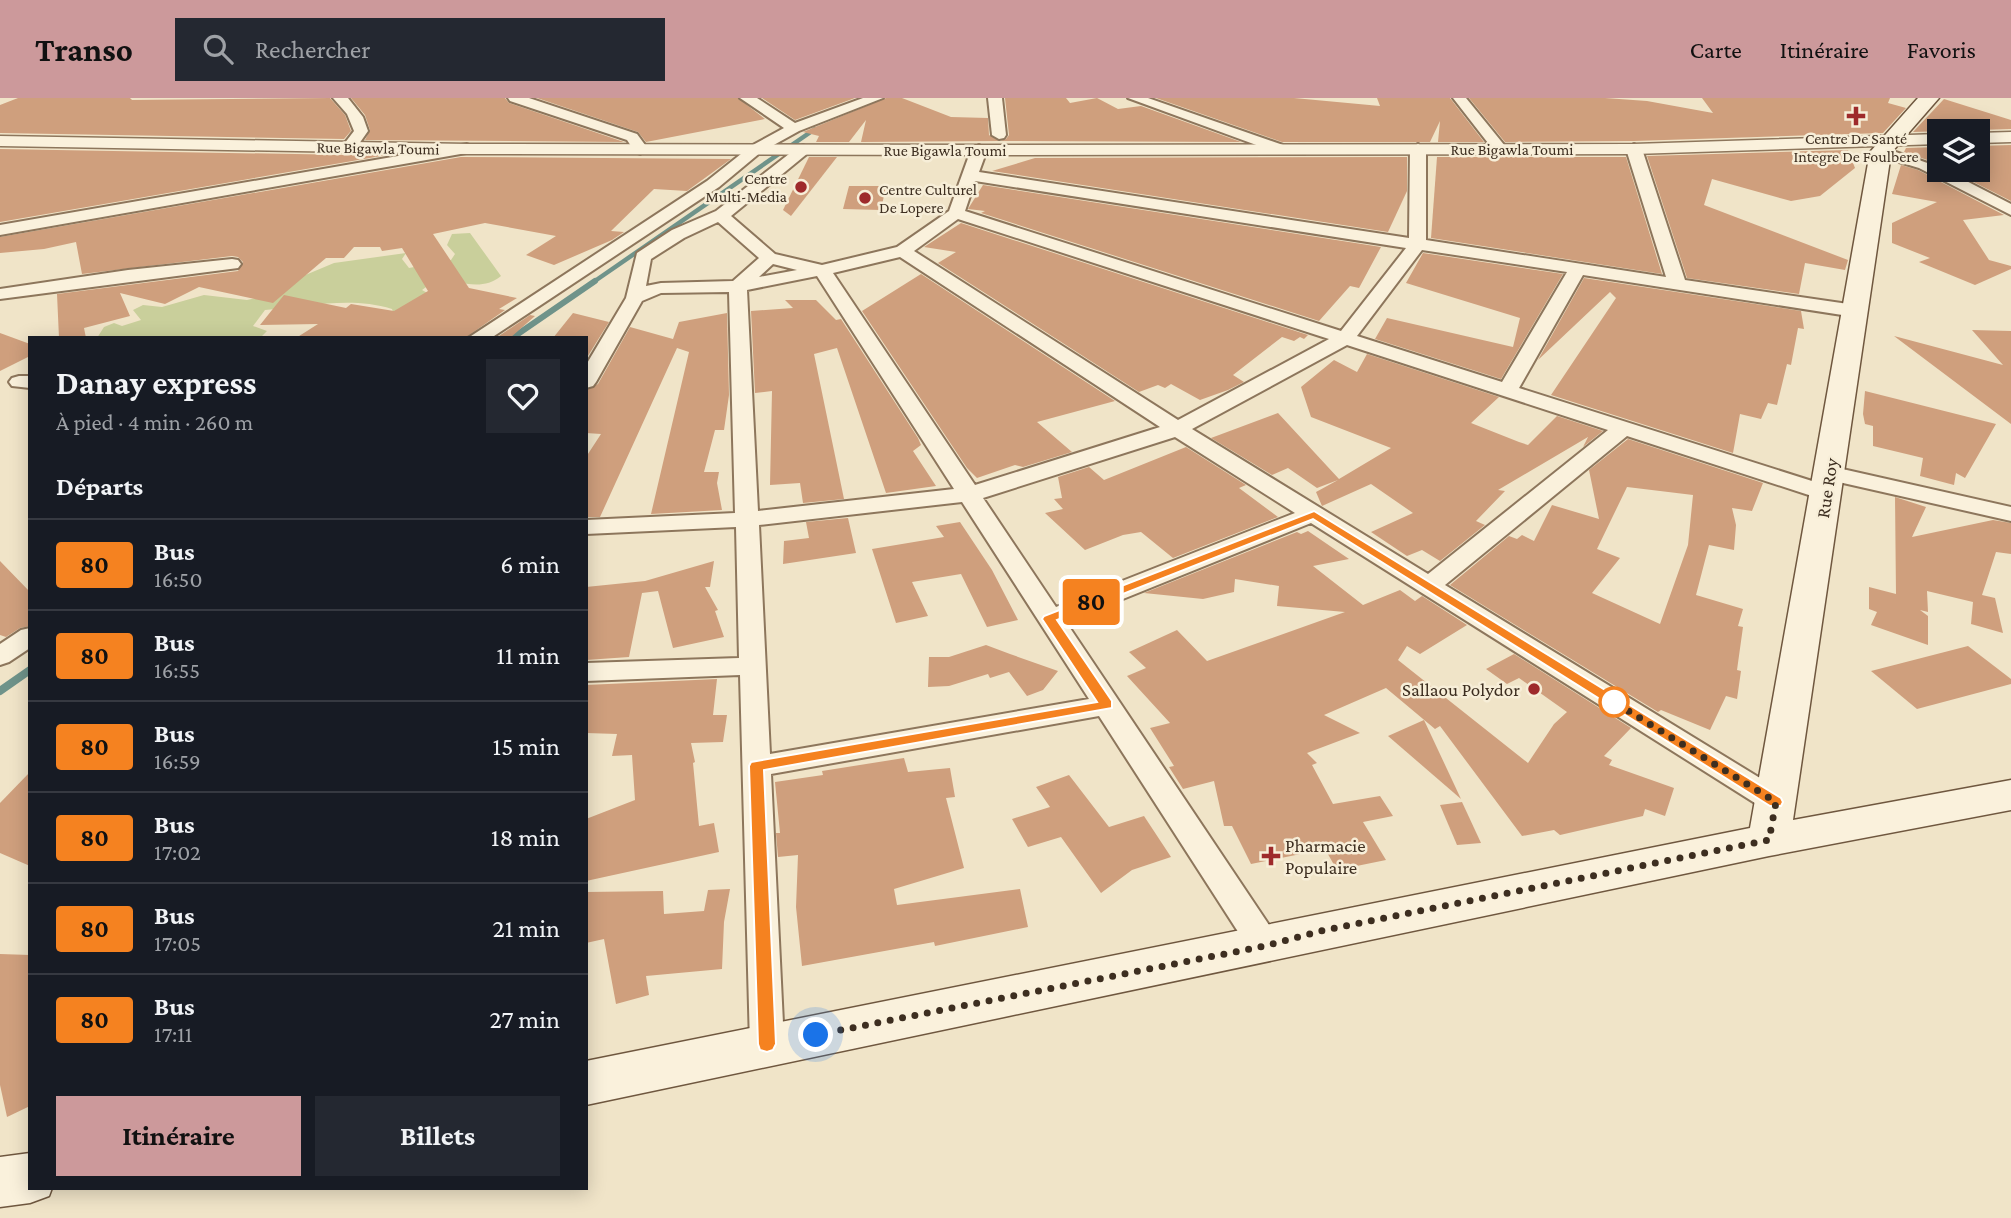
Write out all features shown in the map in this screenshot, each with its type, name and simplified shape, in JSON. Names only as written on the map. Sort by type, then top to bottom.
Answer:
[{"type":"main road","points":[[1886,146],[1929,98]]},
{"type":"main road","name":"Rue Roy","points":[[1772,821],[1855,311],[1886,146]]},
{"type":"main road","points":[[588,1083],[767,1044],[1265,946],[1772,821],[2011,796]]},
{"type":"main road","points":[[0,1182],[28,1178]]},
{"type":"street","points":[[340,98],[360,126],[360,131],[349,148]]},
{"type":"street","points":[[514,98],[632,137],[640,149]]},
{"type":"street","points":[[747,98],[794,128]]},
{"type":"street","points":[[480,336],[794,128],[876,98]]},
{"type":"street","points":[[995,98],[999,135]]},
{"type":"street","points":[[1135,98],[1278,148]]},
{"type":"street","points":[[1459,99],[1500,149]]},
{"type":"street","points":[[1990,138],[2011,137]]},
{"type":"street","name":"Rue Bigawla Toumi","points":[[0,141],[349,148],[979,150],[1634,149],[1886,146],[1927,141]]},
{"type":"street","points":[[1886,146],[2011,210]]},
{"type":"street","points":[[0,230],[467,149]]},
{"type":"street","points":[[588,527],[747,519],[971,494],[1177,429],[1344,339],[1417,245],[1418,149]]},
{"type":"street","points":[[1634,149],[1677,282]]},
{"type":"street","points":[[588,379],[635,298],[643,257],[678,234],[721,215],[798,150]]},
{"type":"street","points":[[635,298],[644,292],[661,288],[738,286],[822,271],[903,251],[956,214],[979,150]]},
{"type":"street","points":[[971,176],[1855,311]]},
{"type":"street","points":[[956,214],[1623,428],[1828,483],[2011,514]]},
{"type":"street","points":[[721,215],[730,227],[769,258],[822,271],[971,494],[1049,619],[1265,946]]},
{"type":"street","points":[[903,251],[1177,429],[1428,586],[1772,821]]},
{"type":"street","points":[[738,286],[769,258]]},
{"type":"street","points":[[0,294],[128,275],[232,264]]},
{"type":"street","points":[[1507,391],[1578,268]]},
{"type":"street","points":[[738,286],[767,1044]]},
{"type":"street","points":[[1428,586],[1623,428]]},
{"type":"street","points":[[1049,619],[1314,514]]},
{"type":"street","points":[[2,652],[28,637]]},
{"type":"street","points":[[588,672],[752,666]]},
{"type":"street","points":[[757,766],[1107,705]]},
{"type":"green space","points":[[470,233],[501,276],[494,281],[478,285],[437,279],[422,290],[431,295],[395,318],[392,309],[376,305],[329,303],[265,310],[253,326],[267,331],[262,336],[98,336],[104,327],[114,323],[122,326],[141,320],[133,310],[143,305],[162,307],[204,295],[247,300],[275,294],[303,276],[334,263],[406,253],[402,259],[409,268],[451,260],[455,254],[447,245],[452,234]]},
{"type":"building","points":[[18,98],[330,98],[345,115],[351,131],[344,139],[0,133],[0,105]]},
{"type":"building","points":[[351,98],[505,98],[509,103],[624,142],[365,140],[370,130],[365,115]]},
{"type":"building","points":[[537,98],[738,98],[765,119],[646,142],[638,132]]},
{"type":"building","points":[[762,98],[855,98],[795,120]]},
{"type":"building","points":[[886,98],[902,98],[951,117],[988,118],[989,135],[999,141],[861,142],[866,120],[849,142],[816,142],[819,136],[803,132]]},
{"type":"building","points":[[1005,98],[1066,98],[1070,103],[1097,98],[1118,109],[1141,106],[1241,142],[1000,141],[1009,135]]},
{"type":"building","points":[[1156,98],[1294,98],[1380,106],[1377,98],[1450,98],[1484,142],[1438,142],[1440,121],[1430,142],[1282,142]]},
{"type":"building","points":[[1469,98],[1605,98],[1647,101],[1713,113],[1702,98],[1890,98],[1888,103],[1906,108],[1883,133],[1505,142]]},
{"type":"building","points":[[1944,99],[2011,120],[2011,129],[1990,130],[1990,119],[1927,119],[1927,132],[1913,132]]},
{"type":"building","points":[[2011,145],[2011,201],[1974,182],[1990,182],[1990,146]]},
{"type":"building","points":[[1927,147],[1927,160],[1904,152],[1906,148]]},
{"type":"building","points":[[0,149],[350,155],[387,155],[0,222]]},
{"type":"building","points":[[1848,150],[1855,168],[1820,196],[1791,201],[1712,179],[1704,205],[1848,260],[1845,270],[1805,263],[1799,294],[1687,278],[1647,156]]},
{"type":"building","points":[[461,157],[731,159],[687,191],[654,189],[611,231],[624,232],[612,240],[554,265],[526,255],[556,236],[485,223],[433,234],[469,288],[517,298],[499,309],[505,310],[468,336],[299,336],[318,324],[260,325],[284,295],[346,308],[351,304],[394,311],[428,291],[402,248],[382,251],[380,247],[354,247],[344,258],[326,258],[273,303],[199,287],[165,304],[120,293],[130,316],[84,328],[86,336],[59,336],[57,294],[238,271],[243,262],[232,256],[82,274],[76,242],[44,249],[0,253],[0,237]]},
{"type":"building","points":[[809,157],[837,157],[791,216],[783,210]]},
{"type":"building","points":[[1407,157],[1407,191],[1388,232],[992,171],[1035,158]]},
{"type":"building","points":[[1437,157],[1626,157],[1662,274],[1431,238]]},
{"type":"building","points":[[1901,165],[1927,175],[1927,182],[1941,182],[2004,215],[1963,220],[1989,260],[2011,266],[2011,269],[1975,285],[1919,262],[1930,258],[1892,243],[1892,223],[1937,202],[1892,194]]},
{"type":"building","points":[[983,185],[1381,247],[1359,288],[1350,286],[1319,321],[981,213],[985,211],[968,209]]},
{"type":"building","name":"Centre Culturel De Lopere","points":[[849,186],[886,186],[881,210],[843,209]]},
{"type":"building","points":[[961,223],[1308,335],[1304,339],[1300,337],[1294,341],[1282,337],[1233,375],[1244,382],[1200,400],[1171,384],[1165,388],[1158,385],[1139,392],[938,263],[956,252],[924,247]]},
{"type":"building","points":[[1423,253],[1563,274],[1501,379],[1375,339],[1387,318],[1513,347],[1520,318],[1406,283]]},
{"type":"building","points":[[921,274],[1115,401],[1037,422],[1072,452],[1023,467],[1015,465],[977,478],[967,468],[862,311]]},
{"type":"building","points":[[1584,278],[1801,311],[1804,329],[1798,328],[1791,365],[1787,364],[1777,405],[1768,403],[1761,419],[1740,414],[1733,453],[1551,395],[1616,298],[1610,292],[1538,360]]},
{"type":"building","points":[[785,300],[816,300],[836,320],[841,319],[918,438],[921,445],[913,451],[936,486],[886,493],[837,348],[814,354],[844,499],[803,503],[800,483],[770,485],[772,391],[755,393],[751,311],[793,308]]},
{"type":"building","points":[[573,313],[609,322],[588,356],[588,336],[555,336]]},
{"type":"building","points":[[727,313],[729,395],[724,430],[715,430],[704,472],[719,472],[717,483],[722,510],[651,514],[689,352],[677,348],[600,517],[588,517],[588,454],[601,434],[588,433],[588,389],[598,384],[630,327],[673,339],[679,322]]},
{"type":"building","points":[[530,315],[535,316],[512,336],[499,336]]},
{"type":"building","points":[[1972,330],[2011,331],[2011,424],[1894,336],[2003,365]]},
{"type":"building","points":[[0,333],[28,343],[28,357],[0,371]]},
{"type":"building","points":[[1367,354],[1499,397],[1471,423],[1528,445],[1557,416],[1603,431],[1583,447],[1588,437],[1498,490],[1505,491],[1476,521],[1485,525],[1440,561],[1422,550],[1407,556],[1371,532],[1413,513],[1371,484],[1322,506],[1316,492],[1338,480],[1317,488],[1288,468],[1272,475],[1211,438],[1278,413],[1339,479],[1391,448],[1311,417],[1301,387],[1334,360],[1357,372]]},
{"type":"building","points":[[1865,391],[1996,424],[1965,478],[1956,473],[1954,485],[1920,476],[1923,458],[1873,446],[1873,426],[1865,424],[1863,414]]},
{"type":"building","points":[[1628,439],[1763,483],[1752,511],[1732,508],[1736,525],[1734,550],[1709,545],[1696,595],[1743,609],[1738,626],[1743,627],[1737,670],[1741,671],[1737,699],[1726,696],[1710,730],[1661,710],[1658,712],[1450,585],[1509,536],[1517,539],[1522,535],[1534,541],[1552,505],[1599,519],[1589,470]],"holes":[[[1627,487],[1693,495],[1688,545],[1660,624],[1592,593],[1620,558],[1597,549]]]},
{"type":"building","points":[[1186,447],[1246,485],[1239,488],[1278,517],[1173,558],[1141,532],[1123,535],[1085,550],[1045,513],[1063,509],[1054,499],[1062,498],[1058,477],[1089,467],[1104,480]]},
{"type":"building","points":[[1895,497],[1926,507],[1912,537],[1993,520],[2011,523],[2011,554],[1996,552],[1982,595],[1995,598],[2003,633],[1971,624],[1973,602],[1927,591],[1928,612],[1920,610],[1928,616],[1928,645],[1871,625],[1877,612],[1869,609],[1869,587],[1896,594]]},
{"type":"building","points":[[848,518],[856,553],[783,564],[784,541],[809,538],[806,522]]},
{"type":"building","points":[[960,522],[992,570],[1018,620],[987,627],[961,574],[912,582],[928,616],[896,623],[872,549],[944,537],[936,526]]},
{"type":"building","points":[[1308,531],[1349,559],[1313,566],[1363,605],[1400,590],[1415,601],[1422,596],[1467,625],[1420,654],[1407,646],[1398,660],[1528,763],[1554,724],[1567,712],[1519,678],[1507,684],[1486,669],[1514,654],[1631,728],[1604,756],[1612,760],[1609,765],[1674,788],[1665,816],[1645,809],[1643,816],[1560,835],[1554,830],[1522,836],[1440,726],[1435,729],[1386,688],[1324,715],[1360,733],[1307,753],[1317,763],[1312,765],[1333,804],[1380,796],[1393,816],[1363,822],[1386,860],[1337,870],[1325,849],[1251,864],[1232,826],[1224,826],[1214,781],[1183,789],[1169,767],[1174,766],[1150,728],[1170,723],[1127,676],[1146,668],[1129,652],[1177,630],[1207,661],[1345,612],[1277,606],[1279,586],[1235,579],[1234,592],[1203,599],[1144,593],[1297,532],[1301,534]]},
{"type":"building","points":[[0,561],[28,590],[28,626],[6,637],[0,635]]},
{"type":"building","points":[[714,561],[710,587],[705,587],[718,610],[715,611],[724,637],[673,648],[658,591],[642,593],[629,657],[588,660],[588,587],[645,581]]},
{"type":"building","points":[[986,645],[1058,671],[1043,690],[1027,696],[1009,672],[990,678],[988,674],[949,686],[928,687],[929,657],[949,657]]},
{"type":"building","points":[[1968,646],[2011,679],[2011,684],[1917,709],[1871,671]]},
{"type":"building","points":[[717,679],[713,715],[727,715],[723,742],[691,743],[695,762],[699,826],[714,823],[719,852],[588,881],[588,818],[635,800],[632,755],[612,756],[617,734],[588,733],[588,685]]},
{"type":"building","points":[[1424,720],[1461,799],[1388,736]]},
{"type":"building","points":[[904,758],[908,772],[950,768],[955,797],[946,798],[964,868],[894,889],[897,905],[1020,889],[1028,927],[935,946],[934,942],[802,966],[796,907],[798,855],[778,857],[776,833],[780,833],[775,782],[823,775],[822,771]]},
{"type":"building","points":[[28,774],[28,865],[0,853],[0,803]]},
{"type":"building","points":[[1069,775],[1109,827],[1144,816],[1171,857],[1132,870],[1101,893],[1061,837],[1028,847],[1012,819],[1050,807],[1036,787]]},
{"type":"building","points":[[1462,802],[1481,843],[1457,845],[1440,805]]},
{"type":"building","points":[[730,889],[724,922],[722,969],[646,976],[649,995],[616,1004],[604,939],[588,943],[588,892],[663,891],[664,914],[704,911],[708,890]]},
{"type":"building","points":[[0,954],[28,955],[28,1107],[7,1117],[0,1085]]},
{"type":"waterway","points":[[592,283],[815,129]]},
{"type":"waterway","points":[[515,336],[595,281]]},
{"type":"waterway","points":[[0,691],[28,671]]},
{"type":"bus line","name":"80","points":[[767,1044],[757,766],[1107,705],[1049,619],[1314,514],[1776,802]]},
{"type":"place","name":"Centre De Santé Integre De Foulbere","points":[[1856,116]]},
{"type":"place","name":"Centre Multi-Media","points":[[801,187]]},
{"type":"place","name":"Centre Culturel De Lopere","points":[[865,198]]},
{"type":"place","name":"Sallaou Polydor","points":[[1534,689]]},
{"type":"place","name":"Pharmacie Populaire","points":[[1271,856]]},
{"type":"route","points":[[816,1035],[1265,946],[1321,931],[1769,840],[1776,802],[1614,702]]}]
